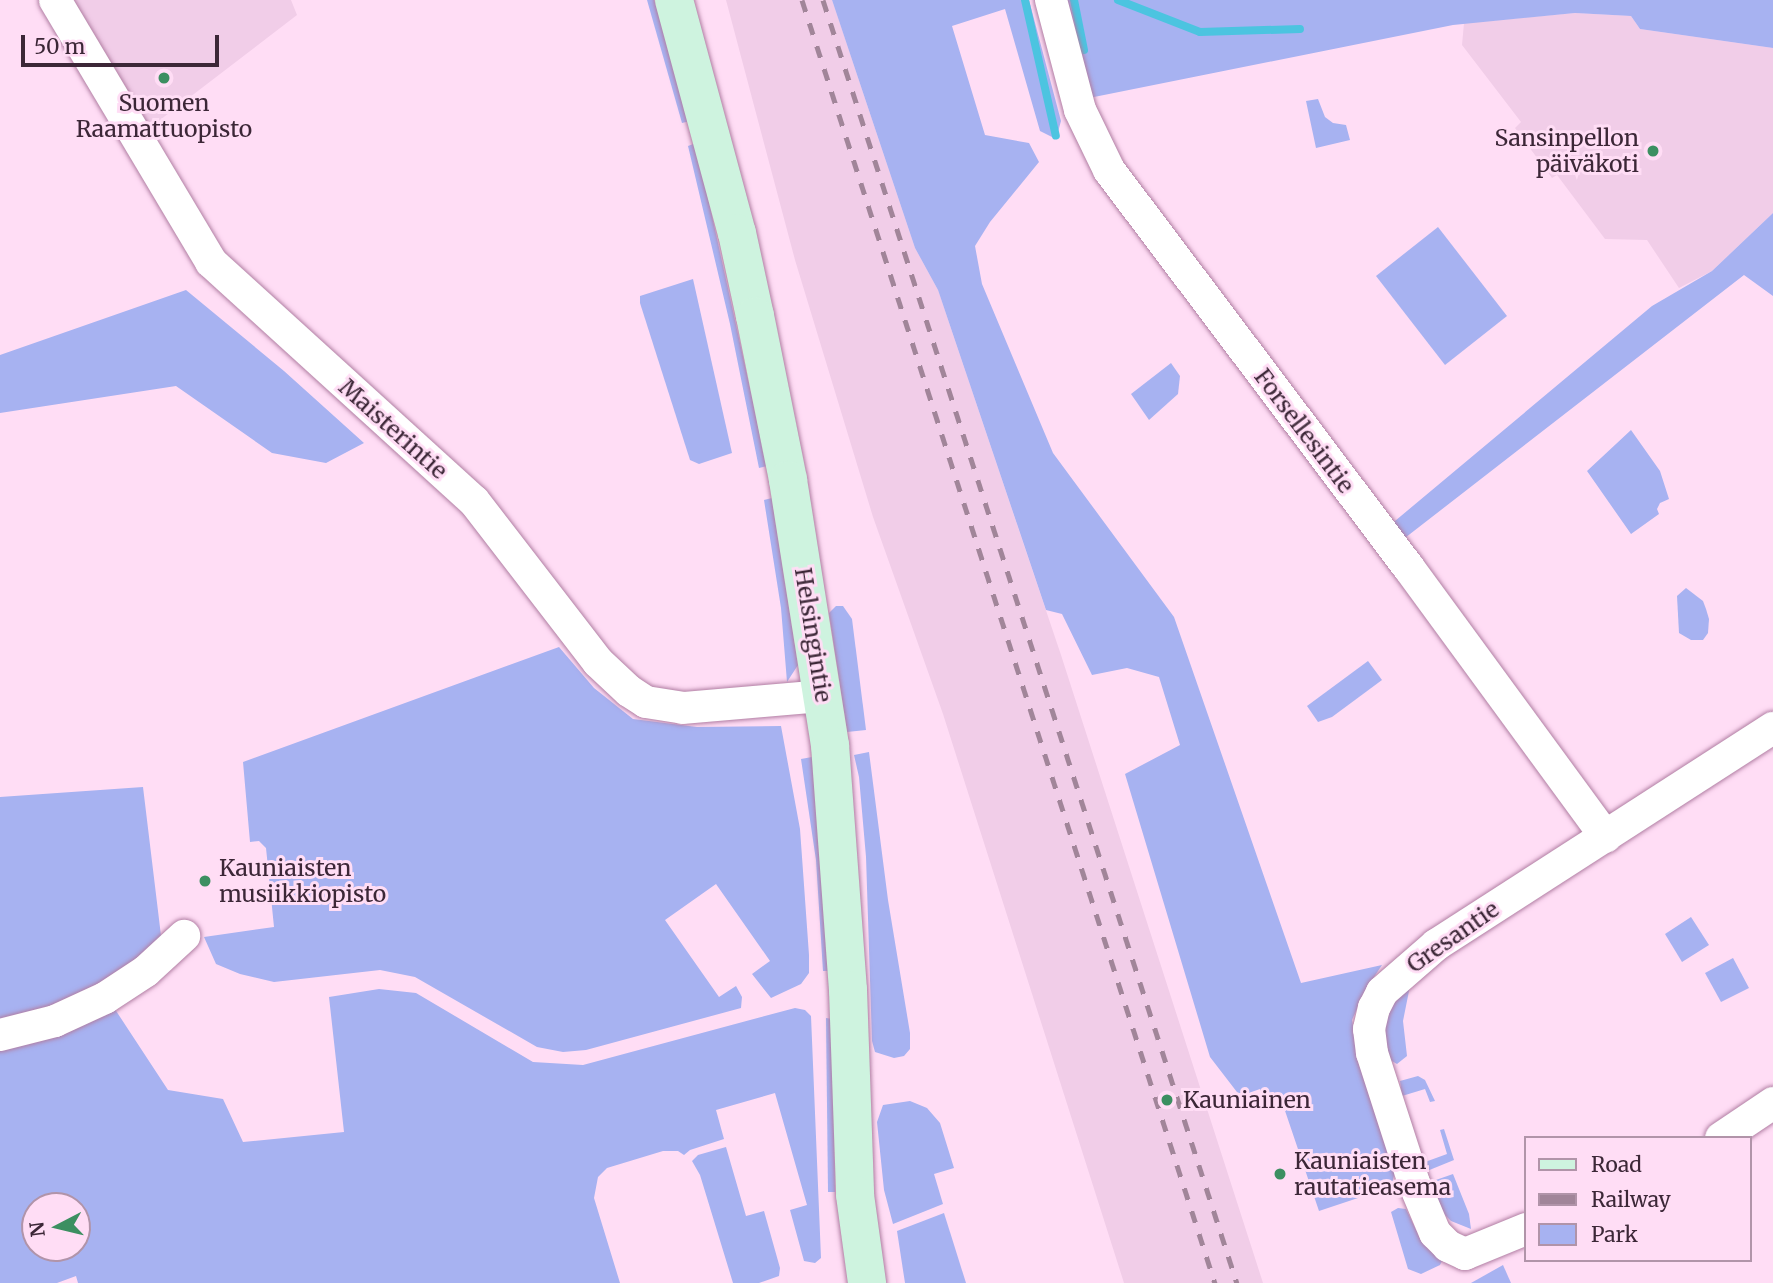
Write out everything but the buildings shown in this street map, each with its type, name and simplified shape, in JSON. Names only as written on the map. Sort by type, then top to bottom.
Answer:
[{"type":"main road","name":"Helsingintie","points":[[674,0],[737,233],[755,316],[783,449],[822,696],[838,827],[855,1195],[867,1283]]},
{"type":"street","name":"Maisterintie","points":[[55,0],[211,262],[474,501],[598,662],[629,691],[646,702],[683,708],[822,696]]},
{"type":"street","name":"Forsellesintie","points":[[1051,0],[1080,110],[1109,170],[1409,568],[1606,836]]},
{"type":"street","name":"Gresantie","points":[[1524,1230],[1465,1254],[1448,1246],[1435,1233],[1414,1182],[1372,1053],[1369,1029],[1382,992],[1436,945],[1773,728]]},
{"type":"street","points":[[0,1035],[55,1021],[105,998],[146,971],[184,936]]},
{"type":"street","points":[[1724,1136],[1773,1103]]},
{"type":"shaded area","name":"Suomen Raamattuopisto","points":[[68,0],[291,0],[297,15],[143,133]]},
{"type":"shaded area","points":[[726,0],[832,0],[915,248],[938,290],[1061,655],[1263,1283],[1124,1283],[943,714],[873,517],[795,260]]},
{"type":"shaded area","name":"Sansinpellon päiväkoti","points":[[1575,13],[1631,16],[1640,29],[1773,48],[1773,213],[1712,271],[1679,288],[1647,240],[1605,239],[1557,175],[1552,178],[1515,128],[1521,122],[1462,45],[1464,23]]},
{"type":"green space","points":[[647,0],[654,0],[690,121],[682,123]]},
{"type":"green space","points":[[832,0],[1029,0],[1061,121],[1056,139],[1040,131],[1005,9],[952,26],[985,135],[1029,143],[1039,162],[990,222],[975,246],[982,284],[1053,453],[1174,617],[1301,983],[1382,965],[1366,989],[1352,1020],[1360,1065],[1396,1168],[1391,1187],[1319,1211],[1281,1099],[1266,1104],[1260,1089],[1240,1096],[1210,1057],[1125,774],[1180,745],[1159,677],[1127,668],[1092,675],[1062,614],[1046,610],[938,290],[915,248]]},
{"type":"green space","points":[[1062,0],[1773,0],[1773,48],[1640,29],[1631,16],[1575,13],[1453,25],[1089,98]]},
{"type":"green space","points":[[1318,99],[1325,117],[1333,123],[1346,125],[1350,140],[1316,148],[1306,101]]},
{"type":"green space","points":[[696,143],[767,466],[759,468],[730,324],[688,146]]},
{"type":"green space","points":[[1773,213],[1773,296],[1744,275],[1401,541],[1389,526],[1652,306],[1712,271]]},
{"type":"green space","points":[[1438,227],[1507,316],[1445,365],[1376,276]]},
{"type":"green space","points":[[693,279],[732,453],[699,464],[690,460],[640,303],[640,296]]},
{"type":"green space","points":[[186,290],[284,371],[364,443],[326,463],[272,453],[176,386],[0,413],[0,355]]},
{"type":"green space","points":[[1171,363],[1180,376],[1178,394],[1149,420],[1131,394]]},
{"type":"green space","points":[[1631,430],[1660,471],[1669,499],[1660,503],[1657,509],[1659,514],[1631,534],[1587,471]]},
{"type":"green space","points":[[772,498],[798,665],[787,682],[781,608],[764,500]]},
{"type":"green space","points":[[1686,588],[1703,601],[1706,609],[1709,619],[1708,633],[1703,640],[1691,640],[1679,633],[1677,596]]},
{"type":"green space","points":[[836,606],[843,606],[852,619],[866,730],[847,732],[829,613]]},
{"type":"green space","points":[[559,647],[594,688],[633,719],[697,727],[781,726],[800,829],[809,955],[809,973],[801,984],[771,998],[752,974],[770,961],[716,884],[665,920],[719,997],[736,986],[742,997],[741,1008],[586,1050],[563,1052],[537,1047],[415,977],[380,970],[274,982],[240,974],[216,964],[204,937],[274,927],[266,848],[259,841],[250,842],[243,762]]},
{"type":"green space","points":[[1368,661],[1382,680],[1332,717],[1318,722],[1307,706]]},
{"type":"green space","points":[[869,752],[888,900],[910,1033],[910,1049],[904,1056],[894,1058],[875,1052],[872,1041],[866,857],[859,777],[854,755]]},
{"type":"green space","points":[[812,757],[832,971],[823,971],[816,860],[801,759]]},
{"type":"green space","points":[[143,787],[162,944],[103,991],[168,1090],[223,1099],[243,1142],[344,1132],[329,997],[379,989],[416,993],[533,1062],[583,1065],[795,1008],[805,1010],[811,1016],[821,1258],[815,1263],[804,1261],[790,1210],[807,1205],[775,1093],[716,1110],[724,1139],[690,1150],[684,1155],[678,1151],[663,1151],[607,1168],[598,1177],[594,1198],[620,1283],[78,1283],[76,1276],[57,1283],[0,1283],[0,797]]},
{"type":"green space","points":[[1691,917],[1709,945],[1682,962],[1665,934]]},
{"type":"green space","points":[[1733,958],[1749,988],[1721,1002],[1705,973]]},
{"type":"green space","points":[[1410,986],[1403,1021],[1407,1056],[1397,1064],[1390,1060],[1385,1047],[1382,1023],[1390,1000]]},
{"type":"green space","points":[[826,1018],[833,1019],[835,1192],[828,1192]]},
{"type":"green space","points":[[1418,1076],[1425,1080],[1435,1101],[1430,1102],[1425,1089],[1402,1096],[1400,1081]]},
{"type":"green space","points":[[910,1101],[927,1108],[940,1123],[954,1168],[934,1174],[943,1204],[893,1224],[884,1190],[877,1122],[883,1105]]},
{"type":"green space","points":[[1444,1129],[1454,1160],[1427,1171],[1425,1162],[1447,1154],[1440,1130]]},
{"type":"green space","points":[[726,1147],[746,1216],[764,1211],[780,1268],[779,1276],[759,1283],[733,1283],[700,1175],[692,1161],[698,1155]]},
{"type":"green space","points":[[1453,1174],[1469,1214],[1471,1229],[1451,1221],[1442,1212],[1432,1184],[1433,1181]]},
{"type":"green space","points":[[1398,1208],[1406,1209],[1416,1230],[1443,1259],[1440,1265],[1421,1274],[1408,1269],[1391,1212]]},
{"type":"green space","points":[[944,1213],[966,1283],[905,1283],[897,1231]]},
{"type":"green space","points":[[1503,1265],[1511,1283],[1471,1283]]},
{"type":"waterway","points":[[1025,0],[1056,136]]},
{"type":"waterway","points":[[1074,0],[1084,50]]},
{"type":"waterway","points":[[1118,0],[1200,32],[1300,29]]},
{"type":"railway","points":[[802,0],[1215,1283]]},
{"type":"railway","points":[[823,0],[1237,1283]]},
{"type":"place","name":"Suomen Raamattuopisto","points":[[164,78]]},
{"type":"place","name":"Sansinpellon päiväkoti","points":[[1653,151]]},
{"type":"place","name":"Kauniaisten musiikkiopisto","points":[[205,881]]},
{"type":"place","name":"Kauniainen","points":[[1167,1100]]},
{"type":"place","name":"Kauniaisten rautatieasema","points":[[1280,1174]]}]
